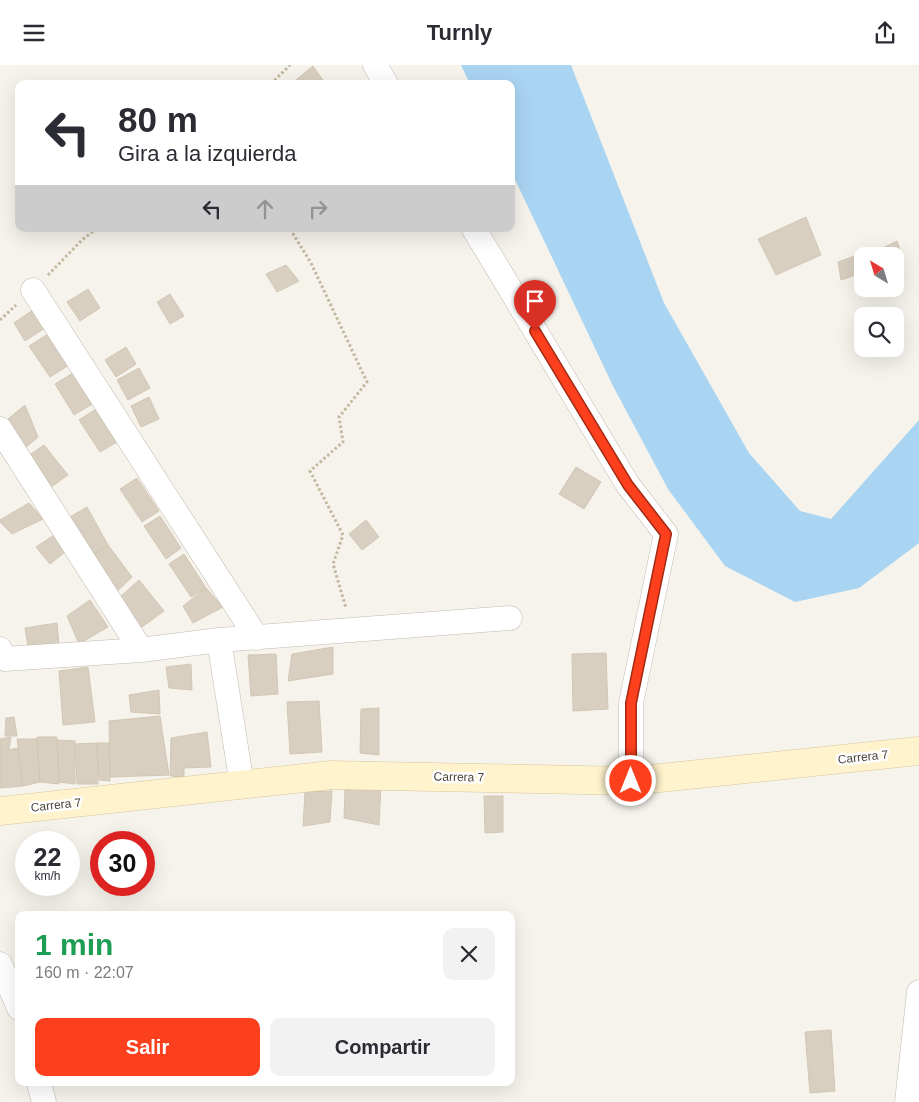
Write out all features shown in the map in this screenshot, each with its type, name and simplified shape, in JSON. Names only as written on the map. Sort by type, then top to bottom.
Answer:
[{"type":"street","points":[[375,65],[384,80]]},
{"type":"street","points":[[476,232],[628,485],[666,534],[631,703],[631,781]]},
{"type":"street","points":[[33,290],[257,638]]},
{"type":"street","points":[[0,429],[141,650]]},
{"type":"street","points":[[0,649],[5,659],[141,650],[219,641],[510,618]]},
{"type":"street","points":[[219,641],[242,785]]},
{"type":"street","name":"Carrera 7","points":[[0,811],[331,775],[631,781],[919,751]]},
{"type":"street","points":[[0,964],[15,999]]},
{"type":"street","points":[[907,1102],[919,992]]},
{"type":"street","points":[[40,1086],[44,1102]]},
{"type":"path","points":[[275,80],[290,65]]},
{"type":"path","points":[[33,290],[92,232]]},
{"type":"path","points":[[292,232],[311,263],[367,382],[339,417],[343,442],[310,471],[343,535],[332,564],[352,631]]},
{"type":"water","points":[[461,65],[571,65],[664,303],[749,453],[800,511],[831,519],[919,420],[919,543],[859,588],[795,602],[725,566],[668,489],[613,386],[515,179],[515,80],[468,80]]},
{"type":"building","points":[[313,66],[323,80],[296,80]]},
{"type":"building","points":[[806,217],[821,255],[776,275],[758,239]]},
{"type":"building","points":[[897,241],[899,247],[885,247]]},
{"type":"building","points":[[854,256],[854,276],[841,280],[838,262]]},
{"type":"building","points":[[286,265],[299,281],[277,292],[266,274]]},
{"type":"building","points":[[88,289],[100,308],[80,321],[67,302]]},
{"type":"building","points":[[170,294],[184,316],[170,324],[157,302]]},
{"type":"building","points":[[33,310],[45,328],[25,341],[14,323]]},
{"type":"building","points":[[48,334],[69,365],[50,377],[29,346]]},
{"type":"building","points":[[126,347],[136,364],[116,377],[105,360]]},
{"type":"building","points":[[139,368],[150,388],[128,400],[117,380]]},
{"type":"building","points":[[73,373],[92,404],[74,415],[55,384]]},
{"type":"building","points":[[149,397],[159,419],[141,427],[131,406]]},
{"type":"building","points":[[25,405],[38,437],[23,450],[8,419]]},
{"type":"building","points":[[96,409],[117,442],[100,452],[79,420]]},
{"type":"building","points":[[44,445],[68,475],[47,490],[28,456]]},
{"type":"building","points":[[576,467],[601,482],[584,509],[559,494]]},
{"type":"building","points":[[137,478],[159,511],[142,522],[120,489]]},
{"type":"building","points":[[29,503],[43,519],[12,534],[0,520]]},
{"type":"building","points":[[87,507],[108,545],[89,557],[68,518]]},
{"type":"building","points":[[160,516],[181,548],[166,559],[144,526]]},
{"type":"building","points":[[366,520],[379,537],[362,550],[349,534]]},
{"type":"building","points":[[54,535],[65,552],[50,564],[36,547]]},
{"type":"building","points":[[108,545],[132,577],[109,599],[89,557]]},
{"type":"building","points":[[184,554],[206,588],[191,597],[169,564]]},
{"type":"building","points":[[139,580],[164,611],[131,635],[119,598]]},
{"type":"building","points":[[206,588],[223,607],[193,623],[183,606]]},
{"type":"building","points":[[90,600],[108,627],[79,644],[67,616]]},
{"type":"building","points":[[57,623],[59,645],[28,647],[25,628]]},
{"type":"building","points":[[333,647],[333,674],[288,681],[292,654]]},
{"type":"building","points":[[606,653],[608,709],[573,711],[572,654]]},
{"type":"building","points":[[276,654],[278,694],[251,696],[248,655]]},
{"type":"building","points":[[191,664],[192,690],[169,688],[166,667]]},
{"type":"building","points":[[88,667],[95,722],[63,725],[59,671]]},
{"type":"building","points":[[159,690],[160,714],[131,712],[129,695]]},
{"type":"building","points":[[319,701],[322,752],[290,754],[287,702]]},
{"type":"building","points":[[379,708],[379,755],[360,753],[361,709]]},
{"type":"building","points":[[160,716],[169,775],[110,777],[109,721]]},
{"type":"building","points":[[14,717],[17,736],[5,736],[6,718]]},
{"type":"building","points":[[207,732],[211,767],[184,768],[184,777],[170,776],[171,738]]},
{"type":"building","points":[[11,737],[9,750],[17,748],[23,786],[0,788],[0,739]]},
{"type":"building","points":[[37,737],[57,737],[59,784],[40,782]]},
{"type":"building","points":[[17,739],[37,739],[40,782],[23,786]]},
{"type":"building","points":[[57,740],[75,741],[75,784],[59,782]]},
{"type":"building","points":[[97,743],[109,743],[110,781],[99,780]]},
{"type":"building","points":[[97,743],[98,784],[77,784],[75,744]]},
{"type":"building","points":[[381,787],[379,825],[344,818],[345,790]]},
{"type":"building","points":[[332,791],[330,822],[303,826],[305,792]]},
{"type":"building","points":[[484,796],[503,796],[503,832],[485,833]]},
{"type":"building","points":[[831,1030],[835,1091],[810,1093],[805,1032]]},
{"type":"route","points":[[535,331],[628,485],[666,534],[631,703],[631,781]]}]
